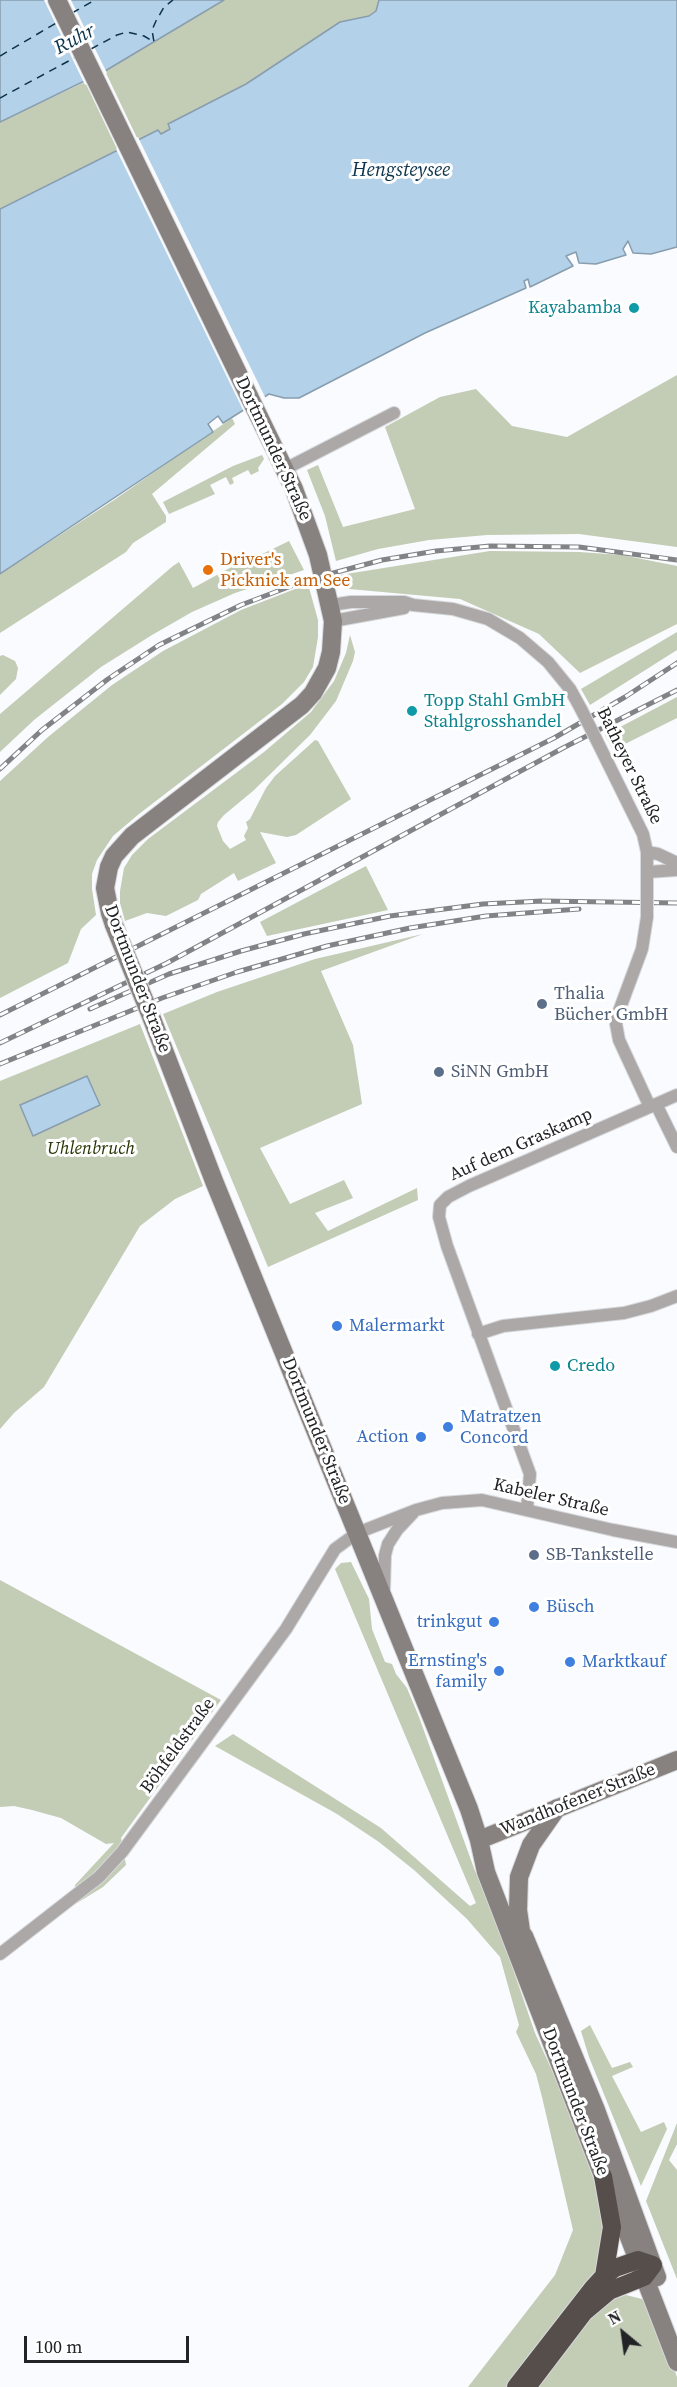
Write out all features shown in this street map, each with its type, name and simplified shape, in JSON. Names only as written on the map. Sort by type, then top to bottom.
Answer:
[{"type":"highway","points":[[603,2176],[612,2227],[604,2276]]},
{"type":"highway","points":[[516,2387],[604,2276],[615,2268],[645,2267]]},
{"type":"highway","points":[[527,2387],[584,2312],[595,2301],[645,2267]]},
{"type":"main road","name":"Dortmunder Straße","points":[[57,0],[285,470],[312,536],[332,613],[331,652],[327,668],[313,693],[302,705],[132,836],[114,856],[109,867],[105,888],[114,925],[214,1181],[384,1597],[479,1840],[486,1872],[603,2176],[677,2331]]},
{"type":"main road","name":"Wandhofener Straße","points":[[479,1840],[677,1760]]},
{"type":"main road","points":[[522,1931],[518,1910],[519,1876],[531,1845],[558,1807]]},
{"type":"main road","name":"Dortmunder Straße","points":[[479,1840],[496,1869],[596,2110],[677,2362]]},
{"type":"street","points":[[285,470],[394,413]]},
{"type":"street","name":"Batheyer Straße","points":[[332,613],[413,606],[469,612],[505,628],[520,638],[548,662],[570,689],[643,834],[648,872],[647,917],[642,949],[616,1024],[619,1041],[677,1147]]},
{"type":"street","points":[[647,852],[658,854],[677,863]]},
{"type":"street","points":[[648,872],[677,870]]},
{"type":"street","name":"Auf dem Graskamp","points":[[527,1509],[530,1474],[441,1226],[440,1205],[448,1197],[469,1186],[677,1095]]},
{"type":"street","points":[[478,1334],[503,1326],[629,1312],[677,1296]]},
{"type":"street","name":"Kabeler Straße","points":[[357,1533],[416,1510],[466,1500],[489,1500],[613,1530],[677,1542]]},
{"type":"street","points":[[384,1597],[384,1564],[388,1544],[397,1530],[416,1510]]},
{"type":"street","name":"Böhfeldstraße","points":[[0,1954],[99,1877],[122,1852],[286,1629],[335,1549],[357,1533]]},
{"type":"green space","points":[[224,0],[379,0],[376,11],[369,16],[340,22],[246,84],[168,124],[171,129],[161,135],[138,140],[105,71]]},
{"type":"green space","points":[[85,82],[118,151],[0,209],[0,122]]},
{"type":"green space","points":[[677,375],[677,547],[579,534],[487,535],[429,540],[378,549],[336,561],[325,516],[307,470],[318,465],[343,527],[415,509],[385,427],[440,397],[476,389],[512,426],[567,437]]},
{"type":"green space","points":[[232,418],[235,424],[152,494],[166,516],[166,522],[133,543],[126,552],[0,633],[0,574],[114,500]]},
{"type":"green space","points":[[262,455],[264,459],[258,468],[259,471],[251,475],[248,470],[232,478],[234,483],[230,485],[226,477],[210,485],[215,494],[169,514],[163,502],[233,466]]},
{"type":"green space","points":[[289,541],[304,570],[235,593],[192,612],[152,635],[101,667],[34,720],[0,752],[0,714],[173,566],[179,562],[193,588],[239,563],[238,558],[250,553],[254,558]]},
{"type":"green space","points":[[490,551],[622,555],[677,566],[677,624],[580,673],[539,634],[460,599],[349,589],[340,575]]},
{"type":"green space","points":[[308,584],[318,620],[318,637],[313,667],[304,682],[282,704],[113,836],[97,860],[92,874],[96,915],[81,929],[68,963],[0,998],[0,781],[48,737],[112,685],[163,651],[241,610]]},
{"type":"green space","points":[[677,632],[677,650],[590,705],[581,689]]},
{"type":"green space","points":[[350,635],[355,652],[336,701],[310,735],[253,791],[224,815],[217,826],[223,841],[230,849],[246,840],[244,836],[248,828],[246,822],[250,819],[266,788],[275,776],[315,740],[318,741],[351,799],[296,835],[287,837],[260,832],[276,863],[238,881],[234,873],[201,894],[198,900],[166,916],[147,913],[125,921],[120,903],[120,891],[124,868],[132,855],[148,839],[264,752],[311,712],[334,681],[346,653]]},
{"type":"green space","points":[[3,655],[15,661],[18,668],[16,679],[0,695],[0,656]]},
{"type":"green space","points":[[677,697],[677,718],[613,750],[605,735]]},
{"type":"green space","points":[[366,866],[388,910],[267,936],[260,922]]},
{"type":"green space","points":[[423,934],[321,971],[353,1045],[362,1104],[260,1148],[290,1204],[344,1180],[353,1198],[315,1213],[328,1231],[417,1188],[418,1200],[268,1267],[163,1014],[217,992],[315,959]]},
{"type":"green space","name":"Uhlenbruch","points":[[140,1024],[203,1186],[175,1199],[140,1226],[44,1387],[14,1413],[0,1429],[0,1081]]},
{"type":"green space","points":[[351,1562],[369,1599],[372,1629],[385,1662],[392,1664],[396,1674],[407,1688],[419,1717],[475,1871],[486,1891],[535,2033],[568,2106],[606,2219],[596,2272],[512,2387],[468,2387],[555,2275],[573,2230],[536,2074],[516,2032],[519,2025],[500,1957],[467,1919],[414,1870],[379,1842],[337,1814],[215,1746],[233,1734],[381,1828],[470,1906],[476,1903],[335,1569],[341,1563]]},
{"type":"green space","points":[[0,1580],[221,1700],[121,1838],[126,1865],[103,1887],[77,1903],[75,1885],[114,1843],[106,1844],[61,1818],[14,1806],[0,1807]]},
{"type":"green space","points":[[590,2025],[612,2068],[630,2062],[633,2067],[612,2076],[641,2132],[664,2122],[667,2129],[641,2186],[589,2057],[581,2031]]},
{"type":"green space","points":[[677,2123],[677,2144],[669,2160],[677,2170],[677,2279],[646,2201]]},
{"type":"green space","points":[[626,2295],[642,2299],[647,2304],[677,2377],[677,2387],[535,2387],[587,2320],[606,2302]]},
{"type":"water","name":"Ruhr","points":[[0,0],[224,0],[105,71],[0,122]]},
{"type":"water","name":"Hengsteysee","points":[[379,0],[677,0],[677,247],[651,254],[633,253],[628,241],[623,249],[626,255],[596,264],[579,263],[576,252],[566,256],[573,266],[530,287],[528,279],[524,281],[526,288],[425,333],[299,398],[284,398],[269,394],[223,423],[218,416],[208,424],[213,432],[0,574],[0,209],[158,130],[161,134],[170,129],[168,124],[246,84],[340,22],[369,16],[376,11]]},
{"type":"water","points":[[87,1076],[100,1105],[33,1136],[20,1105]]},
{"type":"pier","points":[[44,0],[71,0],[107,73],[85,85]]},
{"type":"pier","points":[[138,137],[266,399],[244,412],[116,149]]},
{"type":"ferry route","points":[[72,13],[95,0]]},
{"type":"ferry route","points":[[91,49],[127,32],[144,36],[154,42],[152,30],[156,21],[164,7],[173,0]]},
{"type":"ferry route","points":[[0,56],[58,22]]},
{"type":"ferry route","points":[[0,98],[76,57]]},
{"type":"railway","points":[[0,769],[42,730],[108,679],[159,645],[241,605],[307,580],[382,560],[436,551],[490,546],[579,547],[677,560]]},
{"type":"railway","points":[[0,1015],[554,738],[625,697],[677,663]]},
{"type":"railway","points":[[0,1043],[167,963],[563,748],[677,690]]},
{"type":"railway","points":[[90,1009],[169,974],[241,951],[304,934],[390,916],[483,904],[542,901],[677,903]]},
{"type":"railway","points":[[0,1064],[162,998],[237,972],[327,946],[410,928],[486,916],[579,909]]},
{"type":"place","name":"Kayabamba","points":[[634,308]]},
{"type":"place","name":"Driver's Picknick am See","points":[[208,570]]},
{"type":"place","name":"Topp Stahl GmbH Stahlgrosshandel","points":[[412,711]]},
{"type":"place","name":"Thalia Bücher GmbH","points":[[542,1004]]},
{"type":"place","name":"SiNN GmbH","points":[[439,1072]]},
{"type":"place","name":"Malermarkt","points":[[337,1326]]},
{"type":"place","name":"Credo","points":[[555,1366]]},
{"type":"place","name":"Matratzen Concord","points":[[448,1427]]},
{"type":"place","name":"Action","points":[[421,1437]]},
{"type":"place","name":"SB-Tankstelle","points":[[534,1555]]},
{"type":"place","name":"Büsch","points":[[534,1607]]},
{"type":"place","name":"trinkgut","points":[[494,1622]]},
{"type":"place","name":"Marktkauf","points":[[570,1662]]},
{"type":"place","name":"Ernsting's family","points":[[499,1671]]}]
